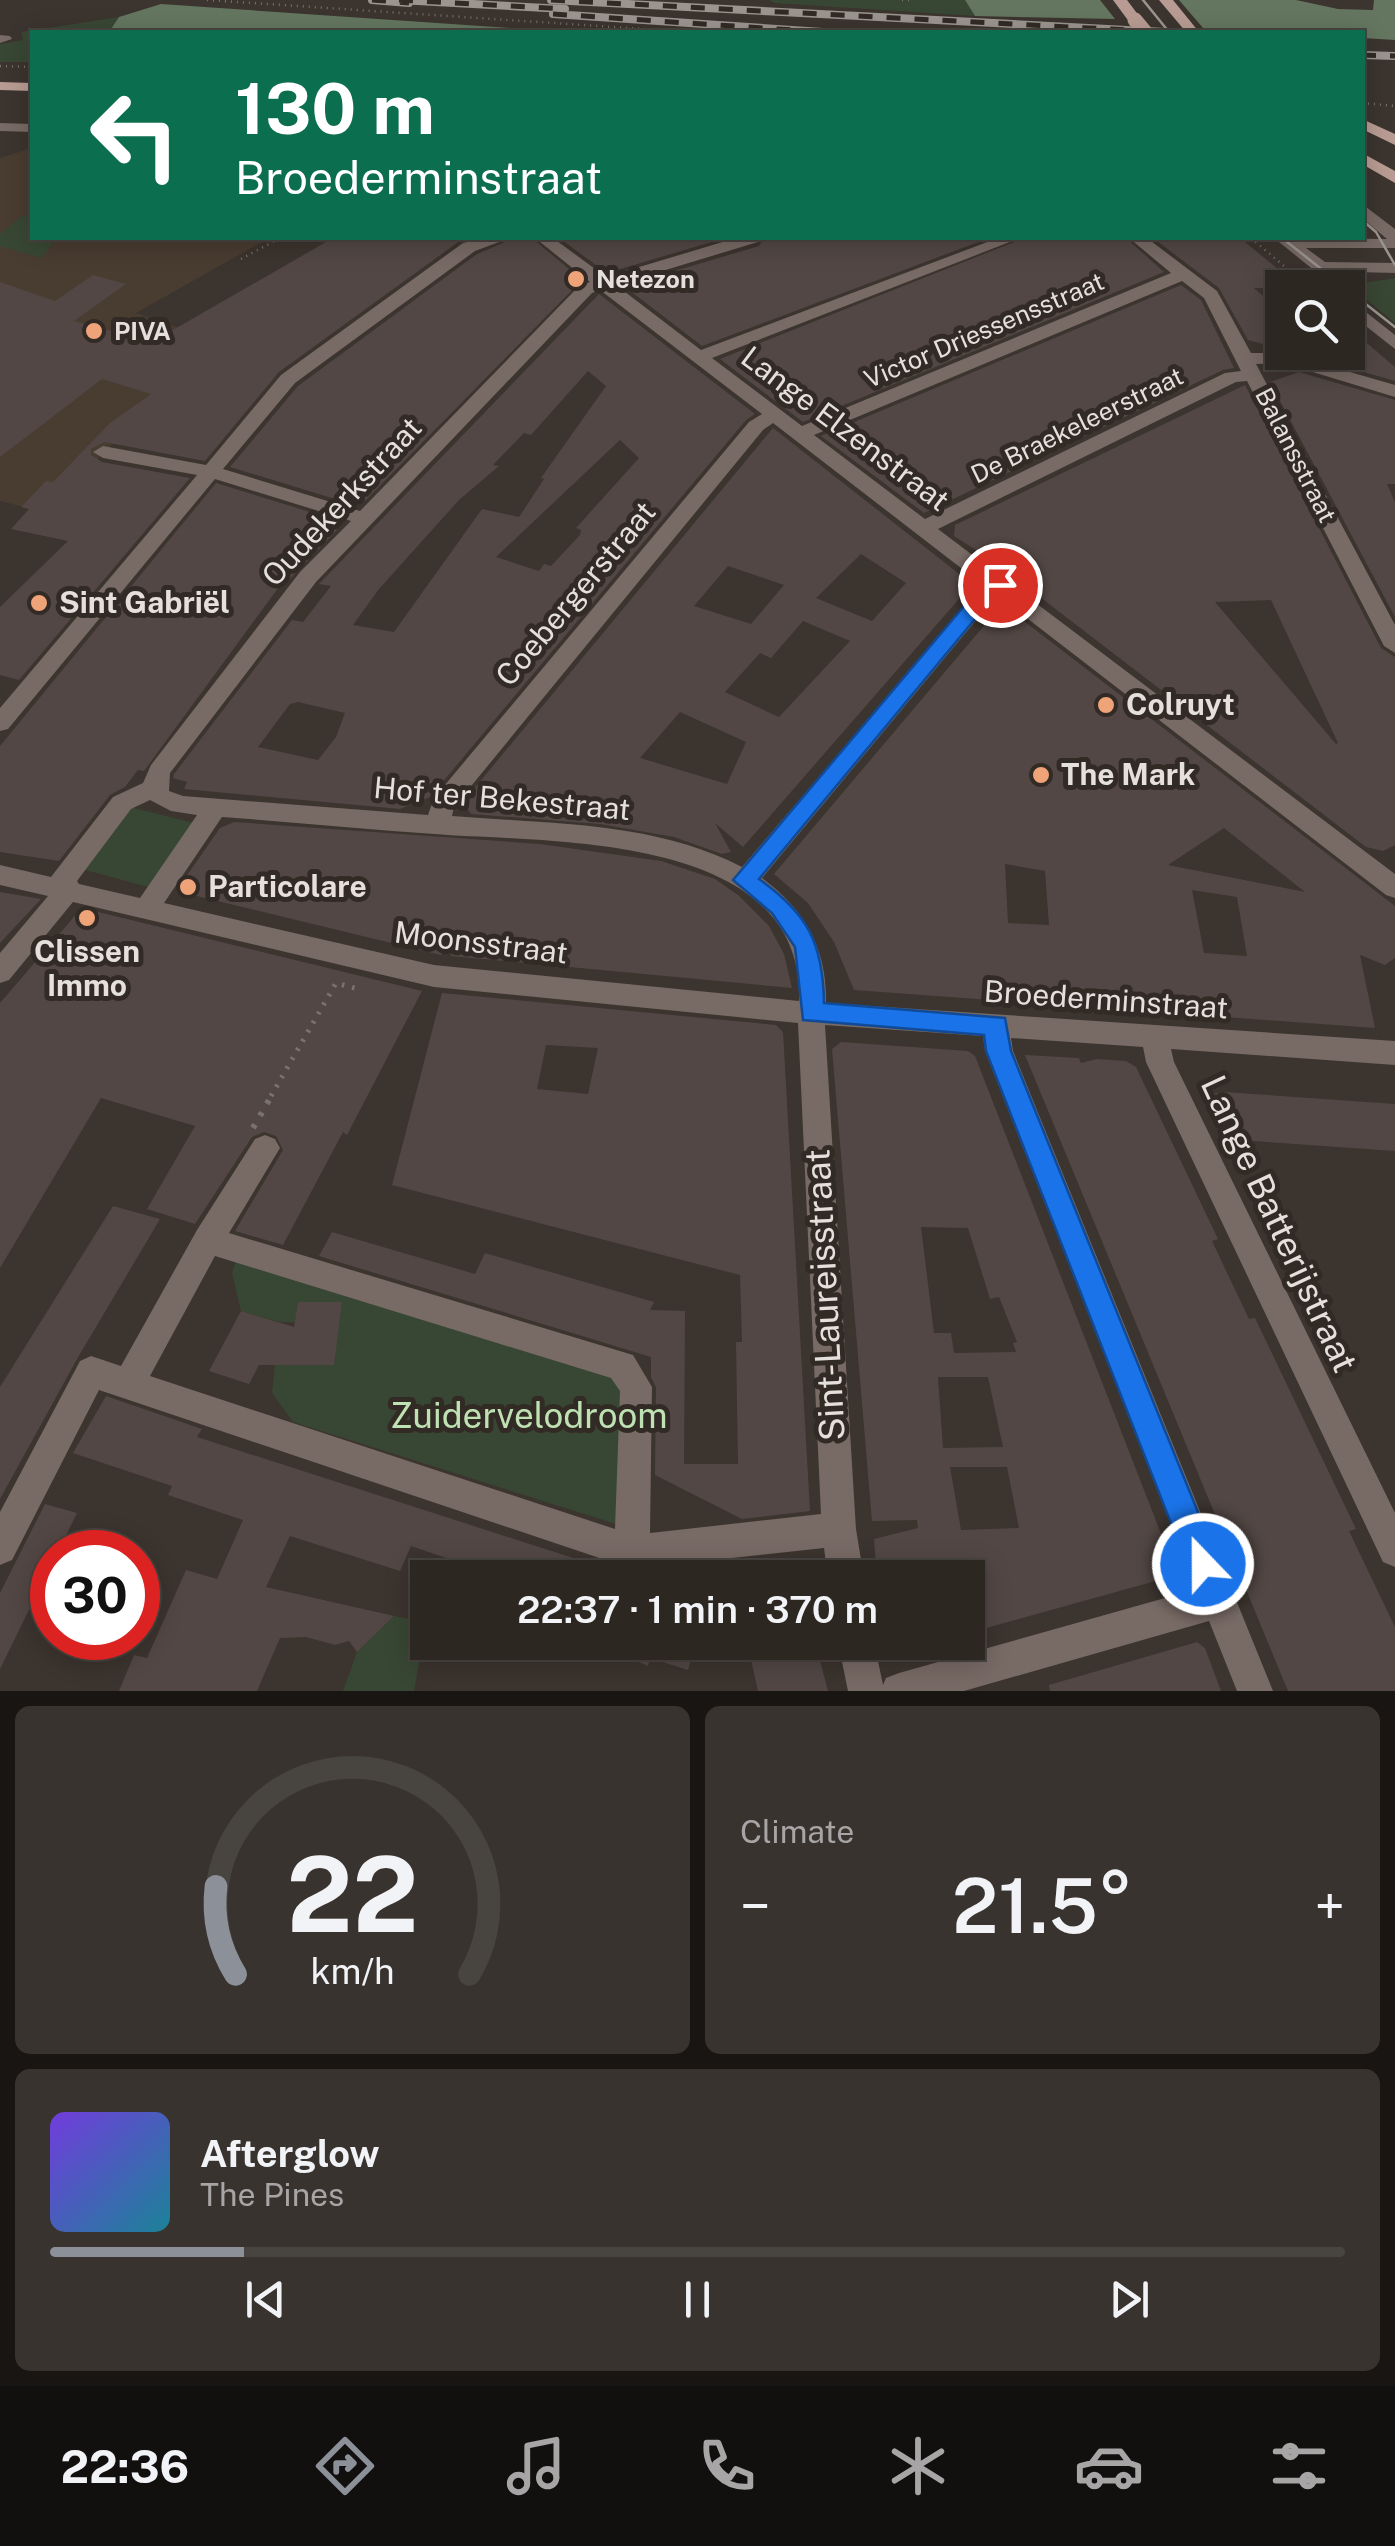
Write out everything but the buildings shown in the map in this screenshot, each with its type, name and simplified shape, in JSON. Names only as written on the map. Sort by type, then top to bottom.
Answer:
[{"type":"main road","points":[[1120,0],[1143,30]]},
{"type":"main road","points":[[1166,0],[1189,28]]},
{"type":"main road","points":[[0,74],[30,70]]},
{"type":"main road","points":[[0,86],[30,87]]},
{"type":"main road","points":[[1365,125],[1395,140]]},
{"type":"main road","points":[[1365,140],[1395,155]]},
{"type":"main road","points":[[1367,162],[1395,178]]},
{"type":"street","points":[[0,127],[30,128]]},
{"type":"street","points":[[1368,214],[1392,250]]},
{"type":"street","points":[[0,723],[288,380],[469,247],[495,240]]},
{"type":"street","name":"Lange Elzenstraat","points":[[546,240],[1000,585],[1384,867],[1395,888]]},
{"type":"street","name":"Oudekerkstraat","points":[[154,788],[159,770],[308,577],[586,289],[745,240]]},
{"type":"street","points":[[701,356],[1007,240]]},
{"type":"street","name":"Balansstraat","points":[[1140,240],[1211,294],[1395,646]]},
{"type":"street","points":[[1271,240],[1307,270]]},
{"type":"street","points":[[1352,240],[1392,250]]},
{"type":"street","points":[[1296,248],[1321,267],[1392,250]]},
{"type":"street","points":[[1296,248],[1392,250]]},
{"type":"street","name":"Victor Driessensstraat","points":[[802,433],[1185,273]]},
{"type":"street","points":[[1365,318],[1395,344]]},
{"type":"street","name":"De Braekeleerstraat","points":[[925,527],[1250,367],[1284,358],[1383,394]]},
{"type":"street","name":"Coebergerstraat","points":[[438,826],[443,804],[603,607],[756,426],[776,414]]},
{"type":"street","points":[[104,452],[213,472],[366,518]]},
{"type":"street","points":[[744,880],[988,591],[1000,585]]},
{"type":"street","points":[[0,972],[122,803],[154,788]]},
{"type":"street","name":"Hof ter Bekestraat","points":[[154,788],[160,797],[173,804],[617,838],[684,853],[744,880],[780,906],[806,945],[812,966],[812,1013]]},
{"type":"street","points":[[147,907],[216,807]]},
{"type":"street","name":"Moonsstraat","points":[[0,874],[434,976],[812,1013]]},
{"type":"street","name":"Broederminstraat","points":[[812,1013],[1395,1054]]},
{"type":"street","name":"Sint-Laureisstraat","points":[[812,1013],[843,1560]]},
{"type":"street","points":[[996,1025],[999,1051],[1255,1691]]},
{"type":"street","name":"Lange Batterijstraat","points":[[1155,1036],[1168,1079],[1395,1550]]},
{"type":"street","points":[[129,1383],[208,1240],[258,1139]]},
{"type":"street","points":[[208,1240],[622,1366],[636,1386],[632,1552]]},
{"type":"street","points":[[0,1548],[92,1372],[632,1552],[839,1529]]},
{"type":"street","points":[[899,1691],[1218,1601]]},
{"type":"street","points":[[860,1660],[866,1691]]},
{"type":"path","points":[[207,0],[658,30]]},
{"type":"path","points":[[902,0],[914,0]]},
{"type":"path","points":[[0,66],[30,70]]},
{"type":"path","points":[[1365,103],[1395,106]]},
{"type":"path","points":[[242,259],[276,240]]},
{"type":"path","points":[[1253,240],[1288,270]]},
{"type":"path","points":[[258,1139],[336,983],[358,989]]},
{"type":"shaded area","name":"PIVA","points":[[30,149],[30,240],[265,240],[136,313],[241,349],[146,408],[47,513],[0,501],[0,158]]},
{"type":"green space","points":[[769,0],[965,0],[975,16],[775,3]]},
{"type":"green space","points":[[965,0],[1100,0],[1115,19],[975,16]]},
{"type":"green space","points":[[1179,0],[1296,0],[1338,9],[1373,10],[1374,0],[1395,0],[1395,40],[1365,38],[1365,30],[1203,28]]},
{"type":"green space","points":[[161,4],[540,30],[110,30],[119,17]]},
{"type":"green space","points":[[119,17],[110,30],[34,30]]},
{"type":"green space","points":[[30,31],[30,62],[0,62],[0,44],[23,40],[21,32]]},
{"type":"green space","points":[[22,216],[30,216],[30,240],[55,240],[42,258],[0,246],[0,234]]},
{"type":"green space","points":[[1395,278],[1395,323],[1365,298],[1365,283]]},
{"type":"green space","points":[[130,807],[194,823],[148,887],[82,869]]},
{"type":"green space","name":"Zuidervelodroom","points":[[240,1249],[611,1360],[626,1406],[616,1524],[293,1422],[272,1393],[275,1365],[333,1364],[342,1302],[298,1302],[295,1322],[279,1322],[241,1311],[232,1273]]},
{"type":"green space","points":[[394,1616],[410,1619],[410,1660],[420,1660],[414,1691],[343,1691],[357,1652]]},
{"type":"tram line","points":[[1143,0],[1167,30]]},
{"type":"tram line","points":[[1365,223],[1376,232],[1395,265]]},
{"type":"tram line","points":[[1285,240],[1395,327]]},
{"type":"railway","points":[[372,0],[409,3]]},
{"type":"railway","points":[[399,0],[565,9]]},
{"type":"railway","points":[[551,0],[1128,30]]},
{"type":"railway","points":[[553,14],[793,30]]},
{"type":"railway","points":[[1365,55],[1395,56]]},
{"type":"place","name":"Netezon","points":[[576,279]]},
{"type":"place","name":"PIVA","points":[[94,331]]},
{"type":"place","name":"Sint Gabriël","points":[[39,603]]},
{"type":"place","name":"Colruyt","points":[[1106,705]]},
{"type":"place","name":"The Mark","points":[[1041,775]]},
{"type":"place","name":"Particolare","points":[[188,887]]},
{"type":"place","name":"Clissen Immo","points":[[87,918]]},
{"type":"route","points":[[1000,585],[988,591],[744,880],[780,906],[806,945],[812,966],[812,1013],[996,1025],[999,1051],[1203,1564]]}]
